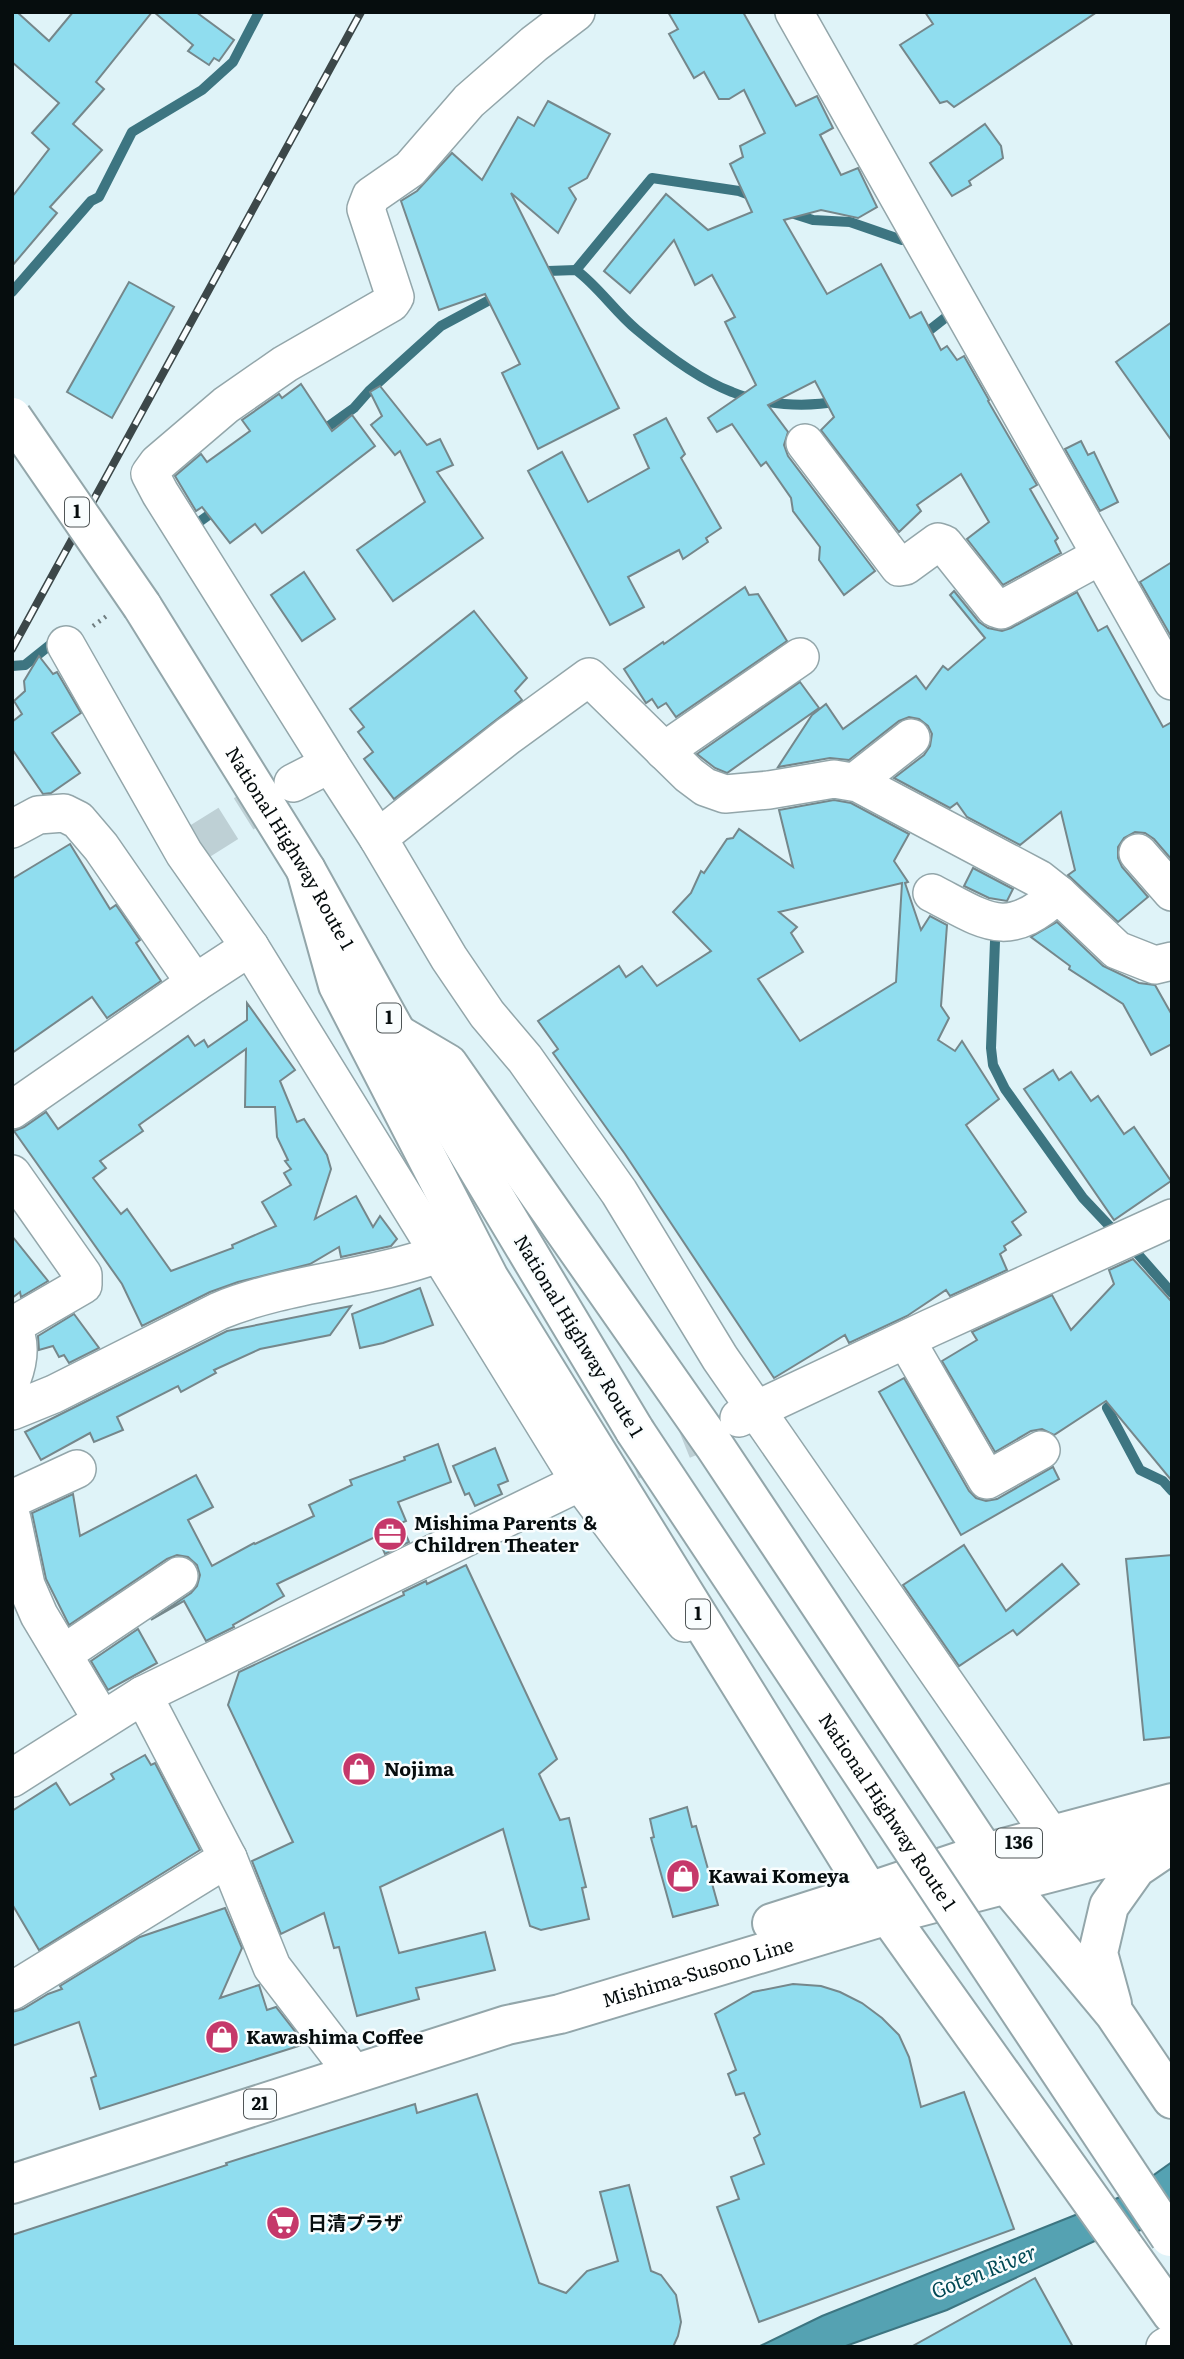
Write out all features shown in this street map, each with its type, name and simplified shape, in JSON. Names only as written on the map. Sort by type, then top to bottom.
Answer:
[{"type":"main road","name":"National Highway Route 1","points":[[12,417],[138,601],[306,870],[397,1034],[635,1431],[1171,2238]]},
{"type":"main road","name":"1","points":[[306,870],[338,985],[489,1278],[879,1903],[1172,2314]]},
{"type":"main road","name":"1","points":[[397,1034],[448,1064],[714,1445],[985,1853],[1006,1883],[1114,2013],[1172,2099]]},
{"type":"main road","name":"136","points":[[879,1903],[985,1853],[1172,1803]]},
{"type":"main road","name":"1","points":[[1114,2013],[1098,1953],[1109,1906],[1136,1868],[1172,1843]]},
{"type":"main road","name":"136","points":[[879,1903],[1006,1883],[1172,1843]]},
{"type":"main road","name":"Mishima-Susono Line","points":[[12,2184],[507,2025],[560,2014],[879,1903]]},
{"type":"street","points":[[576,12],[534,44],[469,101],[410,169],[371,196],[366,209],[395,297],[391,303],[285,364],[226,405],[158,463],[150,474],[379,838],[449,958],[486,1014],[525,1059],[620,1192],[720,1358],[748,1414],[1073,1866]]},
{"type":"street","points":[[794,12],[1172,681]]},
{"type":"street","points":[[805,443],[899,567],[905,566],[938,541],[944,544],[995,608],[1001,610],[1100,556]]},
{"type":"street","points":[[66,645],[580,1482],[794,1769]]},
{"type":"street","points":[[664,751],[800,657]]},
{"type":"street","points":[[379,838],[508,736],[589,677],[705,787],[725,794],[834,779],[855,782],[1039,879],[1117,950],[1155,965],[1172,961]]},
{"type":"street","points":[[855,782],[911,738]]},
{"type":"street","points":[[293,783],[330,764]]},
{"type":"street","points":[[12,829],[38,815],[64,813],[78,820],[101,847],[195,983]]},
{"type":"street","points":[[1138,853],[1172,892]]},
{"type":"street","points":[[932,892],[983,919],[1010,923],[1040,910],[1058,894]]},
{"type":"street","points":[[12,1110],[250,947]]},
{"type":"street","points":[[12,1174],[84,1279],[83,1285],[13,1325],[19,1350],[12,1379]]},
{"type":"street","points":[[748,1414],[1172,1218]]},
{"type":"street","points":[[12,1411],[54,1394],[244,1301],[395,1268],[438,1254]]},
{"type":"street","points":[[906,1340],[987,1480],[1041,1450]]},
{"type":"street","points":[[12,1499],[77,1469]]},
{"type":"street","points":[[12,1777],[143,1695],[580,1482]]},
{"type":"street","points":[[14,1541],[26,1585],[39,1615],[102,1720]]},
{"type":"street","points":[[63,1654],[179,1576]]},
{"type":"street","points":[[143,1695],[228,1858],[272,1967],[354,2074]]},
{"type":"street","points":[[12,1991],[228,1858]]},
{"type":"street","points":[[1165,2347],[1172,2343]]},
{"type":"path","points":[[66,645],[138,601]]},
{"type":"water","name":"Goten River","points":[[1172,2162],[1172,2212],[1149,2227],[1127,2235],[1099,2239],[947,2310],[843,2347],[758,2347],[822,2316],[1127,2194]]},
{"type":"building","points":[[12,12],[17,12],[49,41],[73,12],[152,12],[96,82],[104,89],[73,124],[102,150],[50,207],[57,213],[12,266],[12,197],[49,149],[32,133],[59,103],[12,62]]},
{"type":"building","points":[[154,12],[196,12],[234,40],[219,61],[214,58],[209,65],[188,51],[193,45]]},
{"type":"building","points":[[668,12],[743,12],[796,106],[817,96],[833,128],[820,135],[841,175],[858,168],[877,207],[858,218],[821,210],[784,220],[827,294],[881,264],[910,318],[921,312],[941,350],[947,346],[957,360],[964,356],[1037,485],[1030,489],[1058,538],[1055,541],[1061,553],[1003,585],[967,539],[989,522],[961,474],[917,505],[921,511],[899,532],[821,430],[834,417],[815,381],[768,405],[788,432],[784,445],[788,456],[875,571],[844,595],[819,560],[820,547],[793,511],[791,498],[766,462],[761,466],[732,424],[717,432],[708,418],[756,385],[725,322],[735,317],[712,275],[695,285],[674,240],[630,293],[604,271],[666,194],[708,230],[752,212],[730,164],[743,157],[740,146],[765,133],[744,90],[729,99],[719,99],[704,72],[694,78],[669,34],[678,29]]},
{"type":"building","points":[[925,12],[1097,12],[954,107],[947,101],[940,103],[900,45],[933,24]]},
{"type":"building","points":[[548,101],[610,134],[587,178],[569,188],[576,199],[558,233],[511,193],[619,408],[538,449],[502,373],[520,364],[485,294],[439,310],[401,201],[417,191],[452,153],[482,180],[518,117],[534,126]]},
{"type":"building","points":[[985,124],[1001,146],[1003,158],[969,181],[971,185],[952,196],[930,163]]},
{"type":"building","points":[[129,282],[174,307],[112,418],[67,392]]},
{"type":"building","points":[[1172,322],[1172,441],[1116,362]]},
{"type":"building","points":[[301,384],[332,431],[352,415],[375,446],[262,533],[255,524],[230,543],[202,507],[196,511],[175,476],[201,454],[207,462],[250,431],[242,420],[279,394],[282,398]]},
{"type":"building","points":[[380,386],[427,445],[440,439],[453,465],[437,472],[483,538],[393,601],[357,550],[425,502],[400,451],[395,455],[371,425],[382,416],[370,392]]},
{"type":"building","points":[[666,418],[685,454],[681,458],[721,528],[706,538],[708,542],[683,559],[679,550],[628,577],[644,607],[610,625],[528,471],[562,452],[588,502],[649,468],[634,435]]},
{"type":"building","points":[[1081,441],[1088,455],[1094,452],[1118,502],[1100,511],[1065,449]]},
{"type":"building","points":[[1172,562],[1172,638],[1140,582]]},
{"type":"building","points":[[304,572],[335,619],[302,641],[271,595]]},
{"type":"building","points":[[745,587],[749,595],[758,594],[787,641],[676,717],[666,703],[658,708],[652,699],[646,703],[624,669]]},
{"type":"building","points":[[954,591],[979,622],[988,628],[1002,631],[1077,592],[1098,631],[1107,626],[1163,727],[1172,722],[1172,860],[1154,839],[1145,833],[1135,832],[1124,838],[1118,847],[1118,858],[1122,867],[1148,897],[1118,922],[1068,875],[1075,870],[1061,812],[1020,845],[967,817],[957,803],[950,808],[894,778],[924,755],[930,746],[932,734],[928,726],[919,719],[909,717],[899,721],[849,760],[830,758],[778,767],[812,715],[826,704],[843,729],[916,676],[926,689],[943,666],[948,670],[985,638],[950,595]]},
{"type":"building","points":[[474,611],[527,678],[515,691],[522,700],[394,799],[364,759],[373,752],[358,732],[364,727],[350,709]]},
{"type":"building","points":[[39,656],[53,674],[57,672],[81,713],[52,733],[80,773],[51,793],[43,794],[12,749],[12,722],[22,714],[14,701],[25,691],[24,681]]},
{"type":"building","points":[[800,682],[819,708],[727,773],[715,768],[697,754]]},
{"type":"building","points":[[834,800],[851,803],[909,834],[894,861],[908,882],[905,883],[921,930],[930,916],[947,925],[941,1006],[949,1018],[938,1040],[955,1051],[962,1041],[999,1099],[966,1125],[1026,1212],[1012,1222],[1021,1235],[1004,1246],[1006,1250],[1000,1254],[1007,1270],[950,1296],[946,1290],[907,1316],[849,1343],[845,1335],[774,1378],[625,1154],[553,1053],[558,1049],[538,1021],[619,966],[626,977],[642,966],[657,986],[711,951],[673,912],[691,893],[701,871],[704,873],[727,839],[733,838],[739,829],[793,867],[779,810]],"holes":[[[902,883],[896,982],[800,1041],[758,979],[803,952],[791,933],[797,927],[779,912]]]},
{"type":"building","points":[[70,844],[110,909],[116,905],[140,940],[136,943],[161,981],[107,1018],[92,997],[12,1053],[12,879]]},
{"type":"building","points":[[973,868],[1013,889],[1007,901],[989,898],[964,886]]},
{"type":"building","points":[[1057,922],[1103,966],[1139,983],[1155,985],[1172,1015],[1172,1044],[1151,1055],[1123,1004],[1069,969],[1070,966],[1031,937]]},
{"type":"building","points":[[247,1003],[295,1070],[280,1081],[297,1122],[304,1119],[327,1155],[331,1169],[315,1219],[356,1196],[373,1227],[380,1216],[397,1239],[391,1246],[341,1257],[339,1247],[310,1264],[210,1292],[142,1326],[122,1284],[14,1131],[46,1112],[58,1129],[188,1036],[195,1046],[204,1040],[208,1047],[247,1020]],"holes":[[[246,1049],[245,1107],[275,1107],[277,1137],[288,1160],[285,1161],[291,1169],[284,1173],[291,1185],[262,1202],[276,1226],[232,1245],[233,1248],[171,1271],[127,1209],[121,1214],[93,1178],[106,1168],[100,1161],[143,1131],[139,1125]]]},
{"type":"building","points":[[1053,1070],[1059,1080],[1071,1072],[1091,1101],[1098,1096],[1124,1134],[1134,1127],[1171,1181],[1114,1220],[1024,1089]]},
{"type":"building","points":[[12,1236],[48,1281],[21,1297],[20,1292],[12,1298]]},
{"type":"building","points":[[1133,1259],[1172,1302],[1172,1481],[1106,1401],[1054,1435],[1042,1429],[1031,1431],[995,1452],[942,1361],[977,1340],[972,1332],[1052,1295],[1071,1330],[1114,1284],[1109,1270]]},
{"type":"building","points":[[420,1288],[433,1325],[383,1343],[360,1348],[352,1314]]},
{"type":"building","points":[[351,1306],[330,1335],[260,1349],[214,1370],[216,1373],[181,1392],[178,1386],[117,1417],[123,1430],[94,1442],[90,1433],[41,1460],[25,1432],[227,1331]]},
{"type":"building","points":[[74,1314],[99,1348],[69,1363],[64,1355],[59,1357],[53,1346],[39,1350],[38,1336]]},
{"type":"building","points":[[904,1378],[969,1491],[976,1498],[986,1501],[997,1499],[1053,1467],[1059,1479],[961,1535],[879,1392]]},
{"type":"building","points":[[438,1444],[451,1482],[398,1502],[406,1521],[401,1523],[409,1542],[385,1554],[377,1536],[277,1584],[284,1596],[206,1641],[184,1601],[151,1620],[197,1586],[200,1575],[197,1565],[188,1557],[177,1555],[167,1559],[69,1625],[46,1579],[32,1513],[73,1494],[80,1536],[196,1475],[213,1507],[188,1520],[212,1566],[254,1543],[314,1516],[309,1505],[352,1485],[350,1480],[405,1460],[404,1457]]},
{"type":"building","points":[[495,1448],[508,1481],[498,1485],[502,1494],[475,1506],[469,1493],[465,1495],[453,1466]]},
{"type":"building","points":[[964,1545],[1006,1611],[1062,1564],[1079,1584],[1017,1635],[1013,1630],[959,1666],[903,1585]]},
{"type":"building","points":[[1172,1555],[1172,1737],[1144,1740],[1126,1559]]},
{"type":"building","points":[[466,1565],[557,1759],[539,1774],[560,1820],[569,1818],[586,1887],[582,1888],[589,1919],[541,1930],[530,1926],[503,1829],[380,1887],[399,1953],[485,1932],[495,1970],[416,1988],[419,1999],[357,2016],[339,1947],[334,1948],[324,1913],[281,1934],[252,1861],[293,1842],[228,1705],[239,1672],[404,1595],[403,1592],[426,1581],[427,1584]]},
{"type":"building","points":[[138,1629],[157,1663],[108,1690],[91,1661]]},
{"type":"building","points":[[145,1755],[151,1765],[155,1763],[200,1850],[39,1950],[12,1904],[12,1811],[56,1783],[70,1805],[114,1779],[111,1774]]},
{"type":"building","points":[[687,1807],[692,1827],[696,1826],[718,1905],[673,1917],[651,1838],[654,1837],[650,1819]]},
{"type":"building","points":[[225,1908],[242,1948],[220,1998],[259,1985],[267,2010],[276,2007],[305,2044],[100,2109],[91,2078],[96,2076],[79,2022],[12,2046],[12,2012],[62,1989],[60,1986],[140,1937]]},
{"type":"building","points":[[793,1984],[821,1986],[840,1992],[862,2003],[882,2018],[899,2035],[909,2057],[921,2107],[964,2092],[1014,2229],[759,2322],[717,2207],[739,2199],[731,2177],[764,2164],[754,2138],[760,2134],[744,2093],[736,2095],[728,2074],[736,2070],[715,2014],[753,1992]]},
{"type":"building","name":"日清プラザ","points":[[477,2094],[539,2283],[566,2293],[587,2271],[618,2261],[600,2192],[629,2185],[651,2271],[661,2275],[676,2295],[681,2322],[673,2347],[12,2347],[12,2235],[227,2165],[226,2163],[415,2104],[417,2113]]},
{"type":"building","points":[[1035,2278],[1073,2347],[911,2347]]},
{"type":"waterway","points":[[12,292],[91,201],[99,197],[132,132],[202,90],[233,62],[259,12]]},
{"type":"waterway","points":[[576,270],[652,178],[739,191],[755,197]]},
{"type":"waterway","points":[[788,212],[813,220],[850,222],[902,240]]},
{"type":"waterway","points":[[539,275],[548,271],[576,270],[629,323],[658,347],[720,387],[757,400],[784,404],[838,401]]},
{"type":"waterway","points":[[319,433],[354,408],[441,326],[497,296]]},
{"type":"waterway","points":[[922,336],[945,318]]},
{"type":"waterway","points":[[195,525],[217,509]]},
{"type":"waterway","points":[[12,666],[25,665],[55,641]]},
{"type":"waterway","points":[[995,941],[991,1048],[993,1065],[1005,1089],[1083,1198],[1117,1234]]},
{"type":"waterway","points":[[1129,1244],[1172,1293]]},
{"type":"waterway","points":[[1119,1397],[1107,1408],[1140,1470],[1163,1481],[1172,1491]]},
{"type":"tunnel","points":[[197,843],[288,786]]},
{"type":"tunnel","points":[[581,1482],[731,1421]]},
{"type":"railway","points":[[12,649],[361,12]]},
{"type":"place","name":"Mishima Parents ＆ Children Theater","points":[[390,1534]]},
{"type":"place","name":"Nojima","points":[[359,1769]]},
{"type":"place","name":"Kawai Komeya","points":[[683,1876]]},
{"type":"place","name":"Kawashima Coffee","points":[[222,2037]]},
{"type":"place","name":"日清プラザ","points":[[283,2223]]}]
